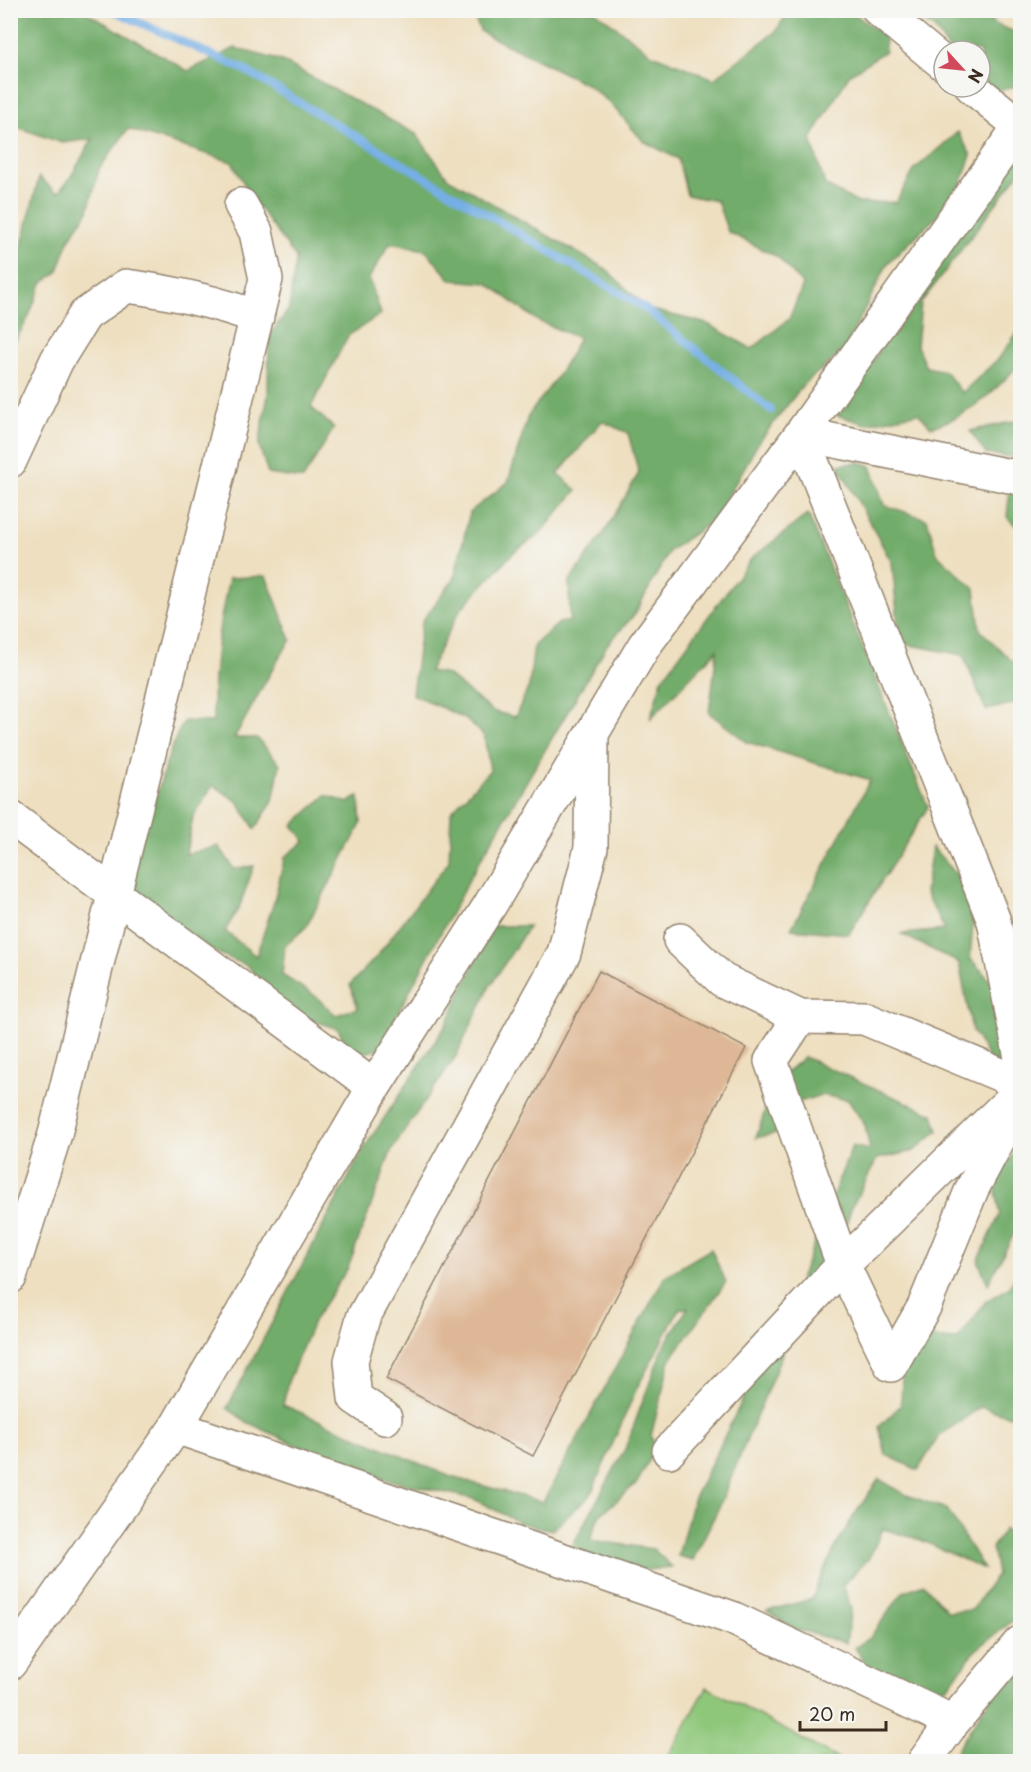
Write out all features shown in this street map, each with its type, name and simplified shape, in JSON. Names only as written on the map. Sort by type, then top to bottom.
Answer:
[{"type":"lane","points":[[879,10],[932,54]]},
{"type":"lane","points":[[10,1663],[176,1427],[374,1087],[493,899],[644,646],[801,434],[1020,126],[987,99]]},
{"type":"lane","points":[[10,1277],[55,1134],[266,279],[256,232],[241,206]]},
{"type":"lane","points":[[10,461],[57,360],[85,315],[126,286],[180,293],[217,302],[257,317]]},
{"type":"lane","points":[[801,434],[1020,478]]},
{"type":"lane","points":[[801,434],[994,921],[1020,1053]]},
{"type":"lane","points":[[385,1418],[355,1398],[351,1360],[363,1318],[564,953],[591,848],[592,734]]},
{"type":"lane","points":[[10,817],[374,1087]]},
{"type":"lane","points":[[680,940],[722,980],[800,1017],[864,1018],[1020,1083]]},
{"type":"lane","points":[[800,1017],[771,1061],[843,1265],[891,1365],[924,1307],[972,1189],[1020,1099]]},
{"type":"lane","points":[[669,1452],[843,1265],[1020,1092]]},
{"type":"lane","points":[[176,1427],[732,1618],[953,1722]]},
{"type":"lane","points":[[924,1761],[953,1722],[1020,1643]]},
{"type":"green space","points":[[11,11],[84,11],[188,71],[235,48],[282,61],[416,134],[448,178],[606,269],[648,309],[708,324],[752,349],[789,319],[803,285],[778,257],[728,232],[717,201],[687,195],[678,159],[643,141],[610,103],[586,84],[481,32],[471,11],[595,11],[652,54],[714,79],[776,31],[789,11],[851,11],[885,37],[885,51],[849,75],[811,139],[825,185],[858,203],[896,202],[915,169],[958,132],[971,155],[957,197],[888,263],[844,350],[803,385],[759,442],[715,519],[669,551],[635,614],[607,645],[472,874],[379,1049],[352,1056],[338,1029],[306,1018],[272,995],[248,966],[215,952],[118,884],[145,826],[172,747],[184,721],[213,722],[216,650],[229,578],[266,576],[291,640],[234,738],[257,738],[280,764],[273,801],[255,829],[238,802],[213,785],[193,817],[186,854],[219,846],[234,869],[254,866],[239,908],[225,931],[256,956],[273,905],[285,857],[305,841],[293,825],[326,795],[348,803],[359,796],[361,824],[306,927],[285,946],[282,975],[314,995],[336,1015],[358,1008],[350,985],[378,955],[449,861],[451,812],[490,770],[484,736],[464,718],[412,694],[422,621],[454,579],[470,512],[508,482],[528,416],[559,374],[579,338],[538,321],[487,283],[451,280],[425,250],[390,243],[369,278],[381,314],[348,336],[311,407],[334,428],[303,479],[268,474],[259,445],[268,395],[269,336],[289,309],[296,258],[252,198],[232,162],[128,129],[99,169],[88,211],[70,238],[57,273],[42,283],[29,316],[11,349],[11,277],[16,268],[39,177],[57,193],[68,181],[93,139],[62,143],[11,125]],"holes":[[[602,421],[628,433],[639,473],[604,533],[569,582],[570,621],[559,623],[534,645],[529,686],[515,717],[492,711],[448,675],[429,671],[460,610],[512,554],[540,534],[577,490],[558,474]]]},
{"type":"green space","points":[[904,11],[1006,11],[990,22],[1020,34],[1020,78],[1016,86],[999,91],[992,86],[992,39],[942,39],[934,28]]},
{"type":"green space","points":[[1020,151],[1020,172],[921,303],[917,346],[926,367],[945,371],[962,393],[999,358],[1020,329],[1020,363],[980,402],[956,417],[931,427],[918,413],[866,424],[836,415],[846,408],[895,324]]},
{"type":"green space","points":[[1020,420],[1020,458],[986,454],[970,431]]},
{"type":"green space","points":[[860,462],[871,466],[884,505],[927,519],[937,554],[975,589],[980,630],[1013,662],[1020,661],[1020,702],[986,710],[963,655],[900,643],[892,563],[838,465]]},
{"type":"green space","points":[[1010,486],[1020,490],[1020,530],[1007,517]]},
{"type":"green space","points":[[808,514],[928,807],[849,934],[791,929],[870,780],[747,742],[709,713],[717,650],[650,719],[662,679],[751,559]]},
{"type":"green space","points":[[932,847],[958,876],[974,912],[970,958],[1010,1003],[998,1074],[972,1030],[959,963],[901,934],[945,930],[925,893]]},
{"type":"green space","points":[[492,926],[529,926],[490,986],[456,1056],[392,1149],[348,1268],[314,1320],[288,1382],[283,1405],[451,1477],[543,1502],[665,1276],[711,1249],[726,1282],[670,1360],[651,1436],[656,1448],[637,1483],[599,1516],[590,1540],[653,1549],[672,1567],[639,1571],[570,1550],[625,1449],[663,1347],[688,1308],[679,1309],[636,1390],[590,1496],[552,1530],[520,1523],[474,1499],[384,1479],[296,1445],[247,1422],[227,1408],[363,1150],[446,1025]]},
{"type":"green space","points":[[804,1057],[933,1114],[938,1131],[914,1151],[877,1159],[851,1209],[823,1301],[784,1350],[719,1507],[693,1560],[678,1556],[693,1500],[792,1300],[852,1146],[870,1150],[865,1125],[848,1100],[821,1095],[796,1103],[785,1131],[756,1138],[774,1083]]},
{"type":"green space","points":[[1020,1142],[1020,1222],[988,1284],[978,1261],[1000,1214],[995,1185]]},
{"type":"green space","points":[[1020,1263],[1020,1419],[981,1407],[939,1436],[918,1470],[886,1455],[879,1427],[901,1405],[903,1351],[926,1338],[958,1340],[986,1301],[1010,1287]]},
{"type":"green space","points":[[879,1479],[904,1494],[947,1509],[984,1569],[921,1540],[883,1529],[869,1558],[843,1585],[851,1608],[846,1643],[795,1629],[767,1611],[812,1599],[841,1537]]},
{"type":"green space","points":[[1004,1529],[1020,1543],[1020,1615],[975,1651],[947,1687],[921,1692],[874,1676],[855,1648],[870,1637],[903,1592],[924,1584],[948,1612],[972,1610],[997,1574],[992,1548]]},
{"type":"green space","points":[[1020,1659],[1020,1761],[949,1762],[1007,1672]]},
{"type":"green space","points":[[707,1687],[842,1761],[666,1760]]},
{"type":"building","points":[[599,971],[746,1048],[533,1456],[386,1379]]},
{"type":"waterway","points":[[112,10],[243,69],[643,307],[771,410]]}]
